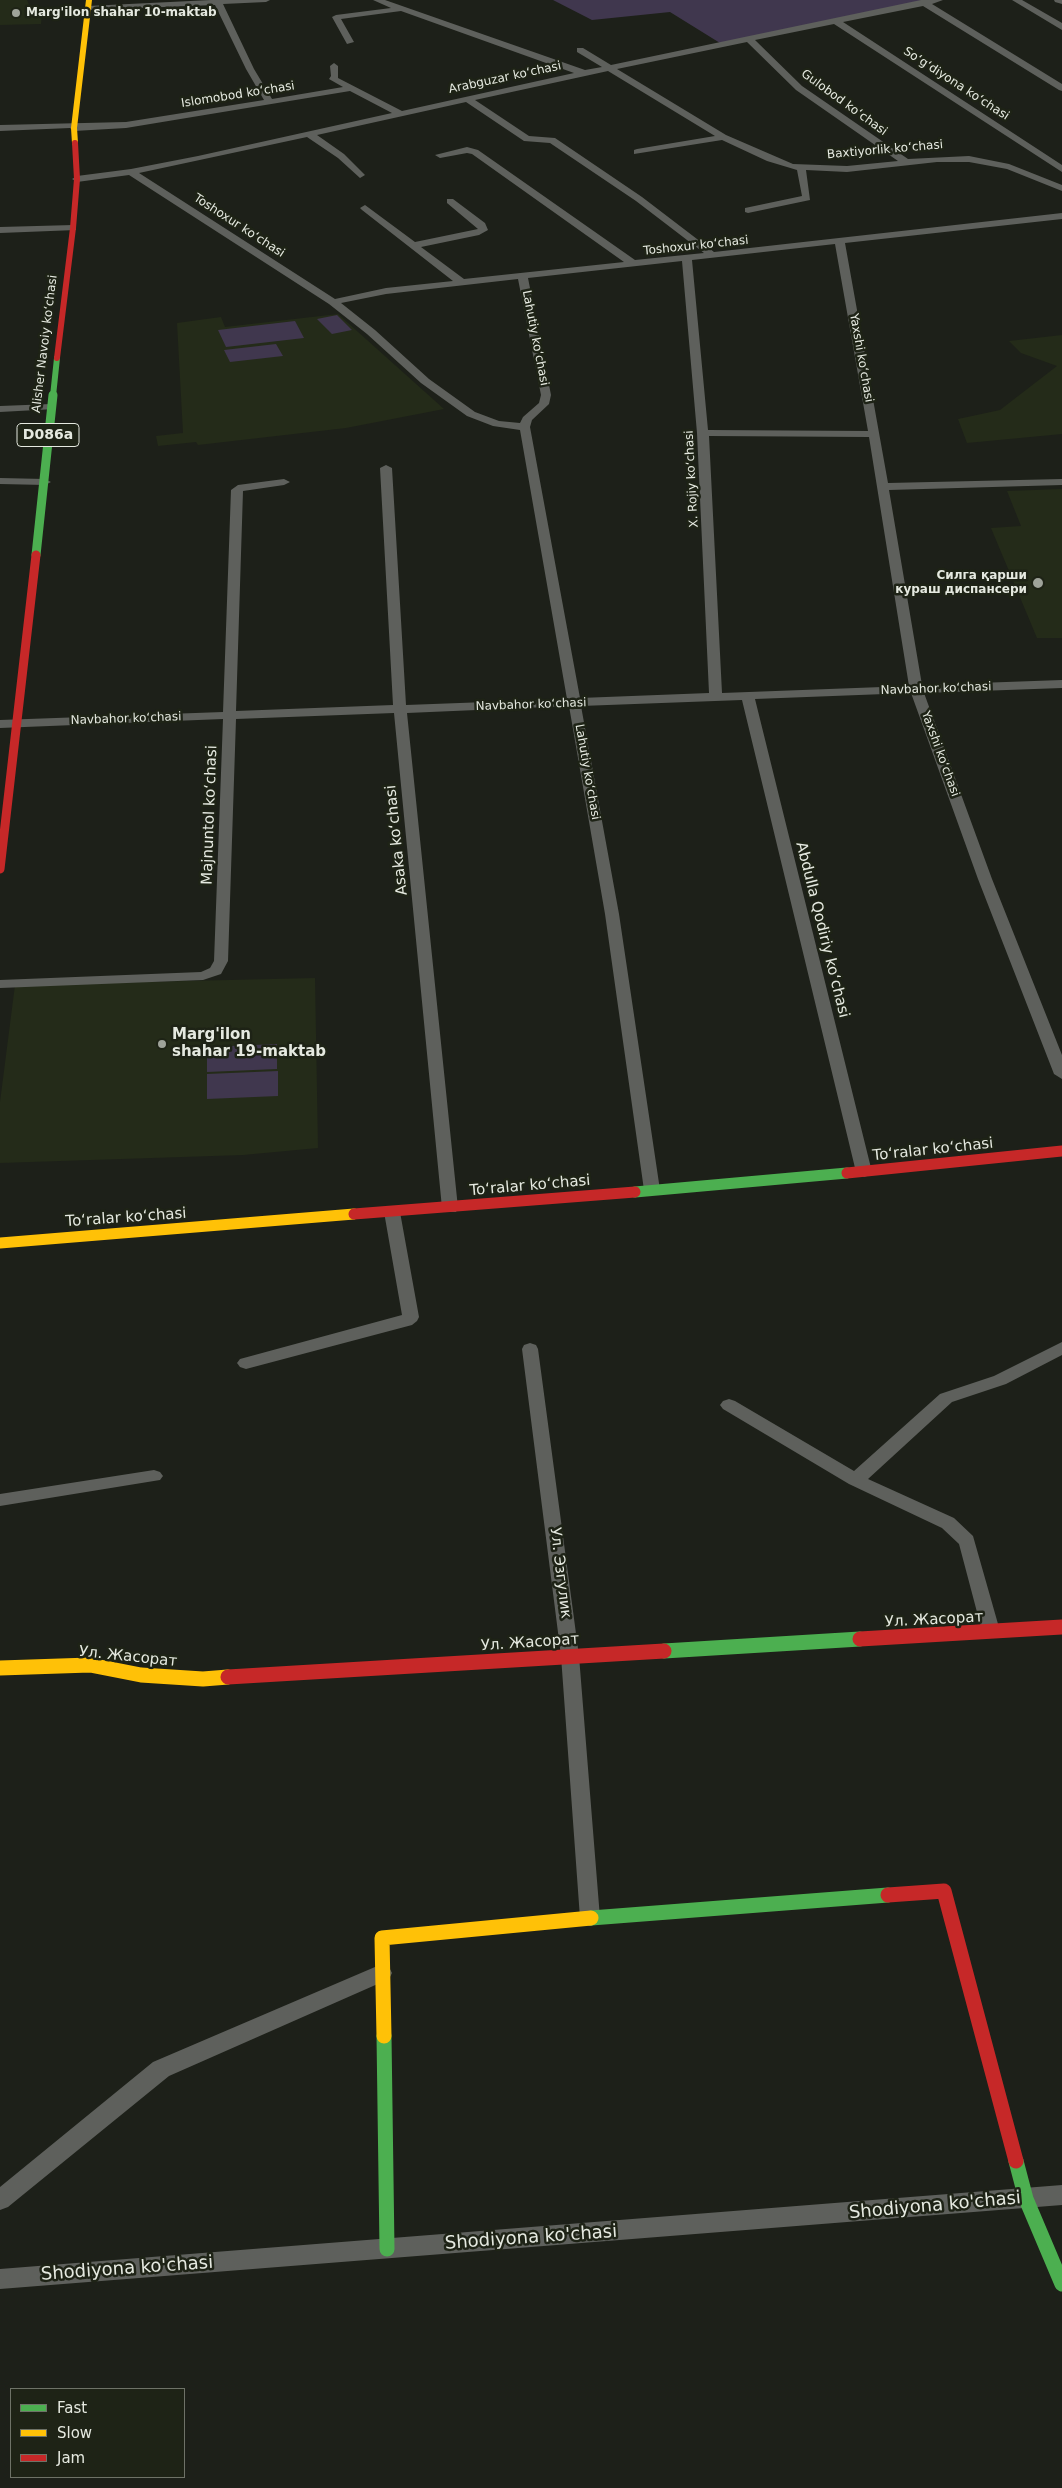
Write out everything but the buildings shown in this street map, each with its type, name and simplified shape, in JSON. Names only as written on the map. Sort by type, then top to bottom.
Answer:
[{"type":"main road","name":"Alisher Navoiy koʻchasi","points":[[0,869],[45,482],[50,407],[73,228],[77,179],[74,127],[89,4]]},
{"type":"main road","name":"Toʻralar koʻchasi","points":[[0,1242],[450,1208],[864,1172],[1062,1151]]},
{"type":"main road","name":"Ул. Жасорат","points":[[0,1668],[90,1665],[141,1675],[203,1679],[1062,1627]]},
{"type":"main road","points":[[387,2249],[382,1938],[590,1918],[944,1891],[1026,2199],[1062,2284]]},
{"type":"street","points":[[89,4],[218,3],[266,0]]},
{"type":"street","points":[[377,0],[584,73]]},
{"type":"street","name":"Arabguzar koʻchasi","points":[[77,179],[130,172],[310,135],[584,73],[939,0]]},
{"type":"street","points":[[1016,0],[1062,27]]},
{"type":"street","points":[[1058,0],[1062,2]]},
{"type":"street","points":[[923,2],[1062,88]]},
{"type":"street","points":[[218,3],[250,70],[270,102]]},
{"type":"street","points":[[350,42],[336,17],[401,8]]},
{"type":"street","name":"Soʻgʻdiyona koʻchasi","points":[[835,21],[1062,169]]},
{"type":"street","name":"Gulobod koʻchasi","points":[[749,39],[799,88],[906,162]]},
{"type":"street","name":"Baxtiyorlik koʻchasi","points":[[580,50],[723,137],[770,159],[801,169],[847,169],[948,158],[990,161],[1009,166],[1062,188]]},
{"type":"street","points":[[334,66],[335,76],[333,79],[349,90],[401,114]]},
{"type":"street","name":"Islomobod koʻchasi","points":[[0,128],[126,125],[349,90]]},
{"type":"street","points":[[466,99],[527,139],[552,140],[639,200],[714,256]]},
{"type":"street","points":[[310,135],[341,156],[360,175]]},
{"type":"street","points":[[637,152],[723,137]]},
{"type":"street","points":[[440,155],[467,150],[475,152],[634,265]]},
{"type":"street","points":[[748,210],[807,198],[801,169]]},
{"type":"street","name":"Toshoxur koʻchasi","points":[[130,172],[333,302],[425,381],[471,414],[497,424],[526,428]]},
{"type":"street","points":[[414,245],[483,230],[482,225],[450,201]]},
{"type":"street","points":[[365,208],[462,283]]},
{"type":"street","name":"Toshoxur koʻchasi","points":[[333,302],[386,292],[462,283],[1062,216]]},
{"type":"street","points":[[0,230],[73,228]]},
{"type":"street","name":"Yaxshi koʻchasi","points":[[840,242],[916,689],[985,879],[1062,1074]]},
{"type":"street","name":"X. Rojiy koʻchasi","points":[[687,259],[703,433],[716,698]]},
{"type":"street","name":"Lahutiy koʻchasi","points":[[522,277],[546,395],[544,404],[527,419],[526,428],[612,914],[652,1190]]},
{"type":"street","points":[[0,409],[50,407]]},
{"type":"street","points":[[703,433],[874,434]]},
{"type":"street","name":"Asaka koʻchasi","points":[[386,468],[400,709],[450,1208]]},
{"type":"street","points":[[0,481],[45,482]]},
{"type":"street","name":"Majnuntol koʻchasi","points":[[0,984],[203,976],[216,971],[222,961],[237,490],[242,487],[284,482]]},
{"type":"street","points":[[883,486],[1062,482]]},
{"type":"street","name":"Navbahor koʻchasi","points":[[0,724],[1062,684]]},
{"type":"street","name":"Abdulla Qodiriy koʻchasi","points":[[748,696],[864,1172]]},
{"type":"street","points":[[246,1363],[406,1321],[411,1317],[392,1212]]},
{"type":"street","points":[[855,1480],[946,1398],[1000,1380],[1062,1348]]},
{"type":"street","name":"Ул. Эзгулик","points":[[530,1349],[570,1656],[590,1918]]},
{"type":"street","points":[[729,1405],[855,1480],[948,1523],[967,1541],[991,1632]]},
{"type":"street","points":[[0,1500],[154,1476]]},
{"type":"street","points":[[0,2200],[161,2069],[382,1973]]},
{"type":"street","name":"Shodiyona ko'chasi","points":[[0,2278],[1062,2195]]},
{"type":"shaded area","name":"Marg'ilon shahar 10-maktab","points":[[0,0],[27,0],[33,14],[42,14],[41,24],[0,25]]},
{"type":"shaded area","points":[[553,0],[925,0],[720,43],[670,12],[592,20]]},
{"type":"shaded area","points":[[338,314],[444,409],[346,428],[198,445],[196,442],[158,446],[156,436],[183,433],[177,323],[221,317],[225,327]]},
{"type":"shaded area","points":[[337,315],[352,330],[332,334],[317,319]]},
{"type":"shaded area","points":[[295,321],[304,338],[226,347],[218,330]]},
{"type":"shaded area","points":[[1062,335],[1062,434],[967,443],[958,419],[1000,410],[1057,366],[1021,353],[1009,341]]},
{"type":"shaded area","points":[[276,344],[283,356],[230,362],[224,350]]},
{"type":"shaded area","name":"Силга қарши кураш диспансери","points":[[1062,489],[1062,638],[1037,638],[991,528],[1021,526],[1007,491]]},
{"type":"shaded area","name":"Marg'ilon shahar 19-maktab","points":[[315,978],[318,1148],[243,1155],[0,1163],[0,1102],[15,985]]},
{"type":"shaded area","points":[[277,1044],[277,1069],[207,1072],[207,1047]]},
{"type":"shaded area","points":[[278,1071],[278,1096],[207,1099],[207,1074]]},
{"type":"traffic: fast","points":[[36,555],[57,358]]},
{"type":"traffic: fast","points":[[635,1192],[847,1173]]},
{"type":"traffic: fast","points":[[664,1651],[860,1639]]},
{"type":"traffic: fast","points":[[591,1918],[888,1895]]},
{"type":"traffic: fast","points":[[384,2036],[387,2249]]},
{"type":"traffic: fast","points":[[1016,2161],[1026,2199],[1062,2284]]},
{"type":"traffic: slow","points":[[75,143],[74,128],[89,0]]},
{"type":"traffic: slow","points":[[0,1243],[354,1214]]},
{"type":"traffic: slow","points":[[0,1668],[90,1665],[141,1675],[203,1679],[228,1677]]},
{"type":"traffic: slow","points":[[384,2036],[382,1938],[591,1918]]},
{"type":"traffic: jam","points":[[57,358],[73,228],[77,179],[75,143]]},
{"type":"traffic: jam","points":[[0,869],[36,555]]},
{"type":"traffic: jam","points":[[847,1173],[1062,1151]]},
{"type":"traffic: jam","points":[[354,1214],[635,1192]]},
{"type":"traffic: jam","points":[[860,1639],[1062,1627]]},
{"type":"traffic: jam","points":[[228,1677],[664,1651]]},
{"type":"traffic: jam","points":[[888,1895],[944,1891],[1016,2161]]},
{"type":"place","name":"Marg'ilon shahar 10-maktab","points":[[16,13]]},
{"type":"place","name":"Силга қарши кураш диспансери","points":[[1038,583]]},
{"type":"place","name":"Marg'ilon shahar 19-maktab","points":[[162,1044]]}]
